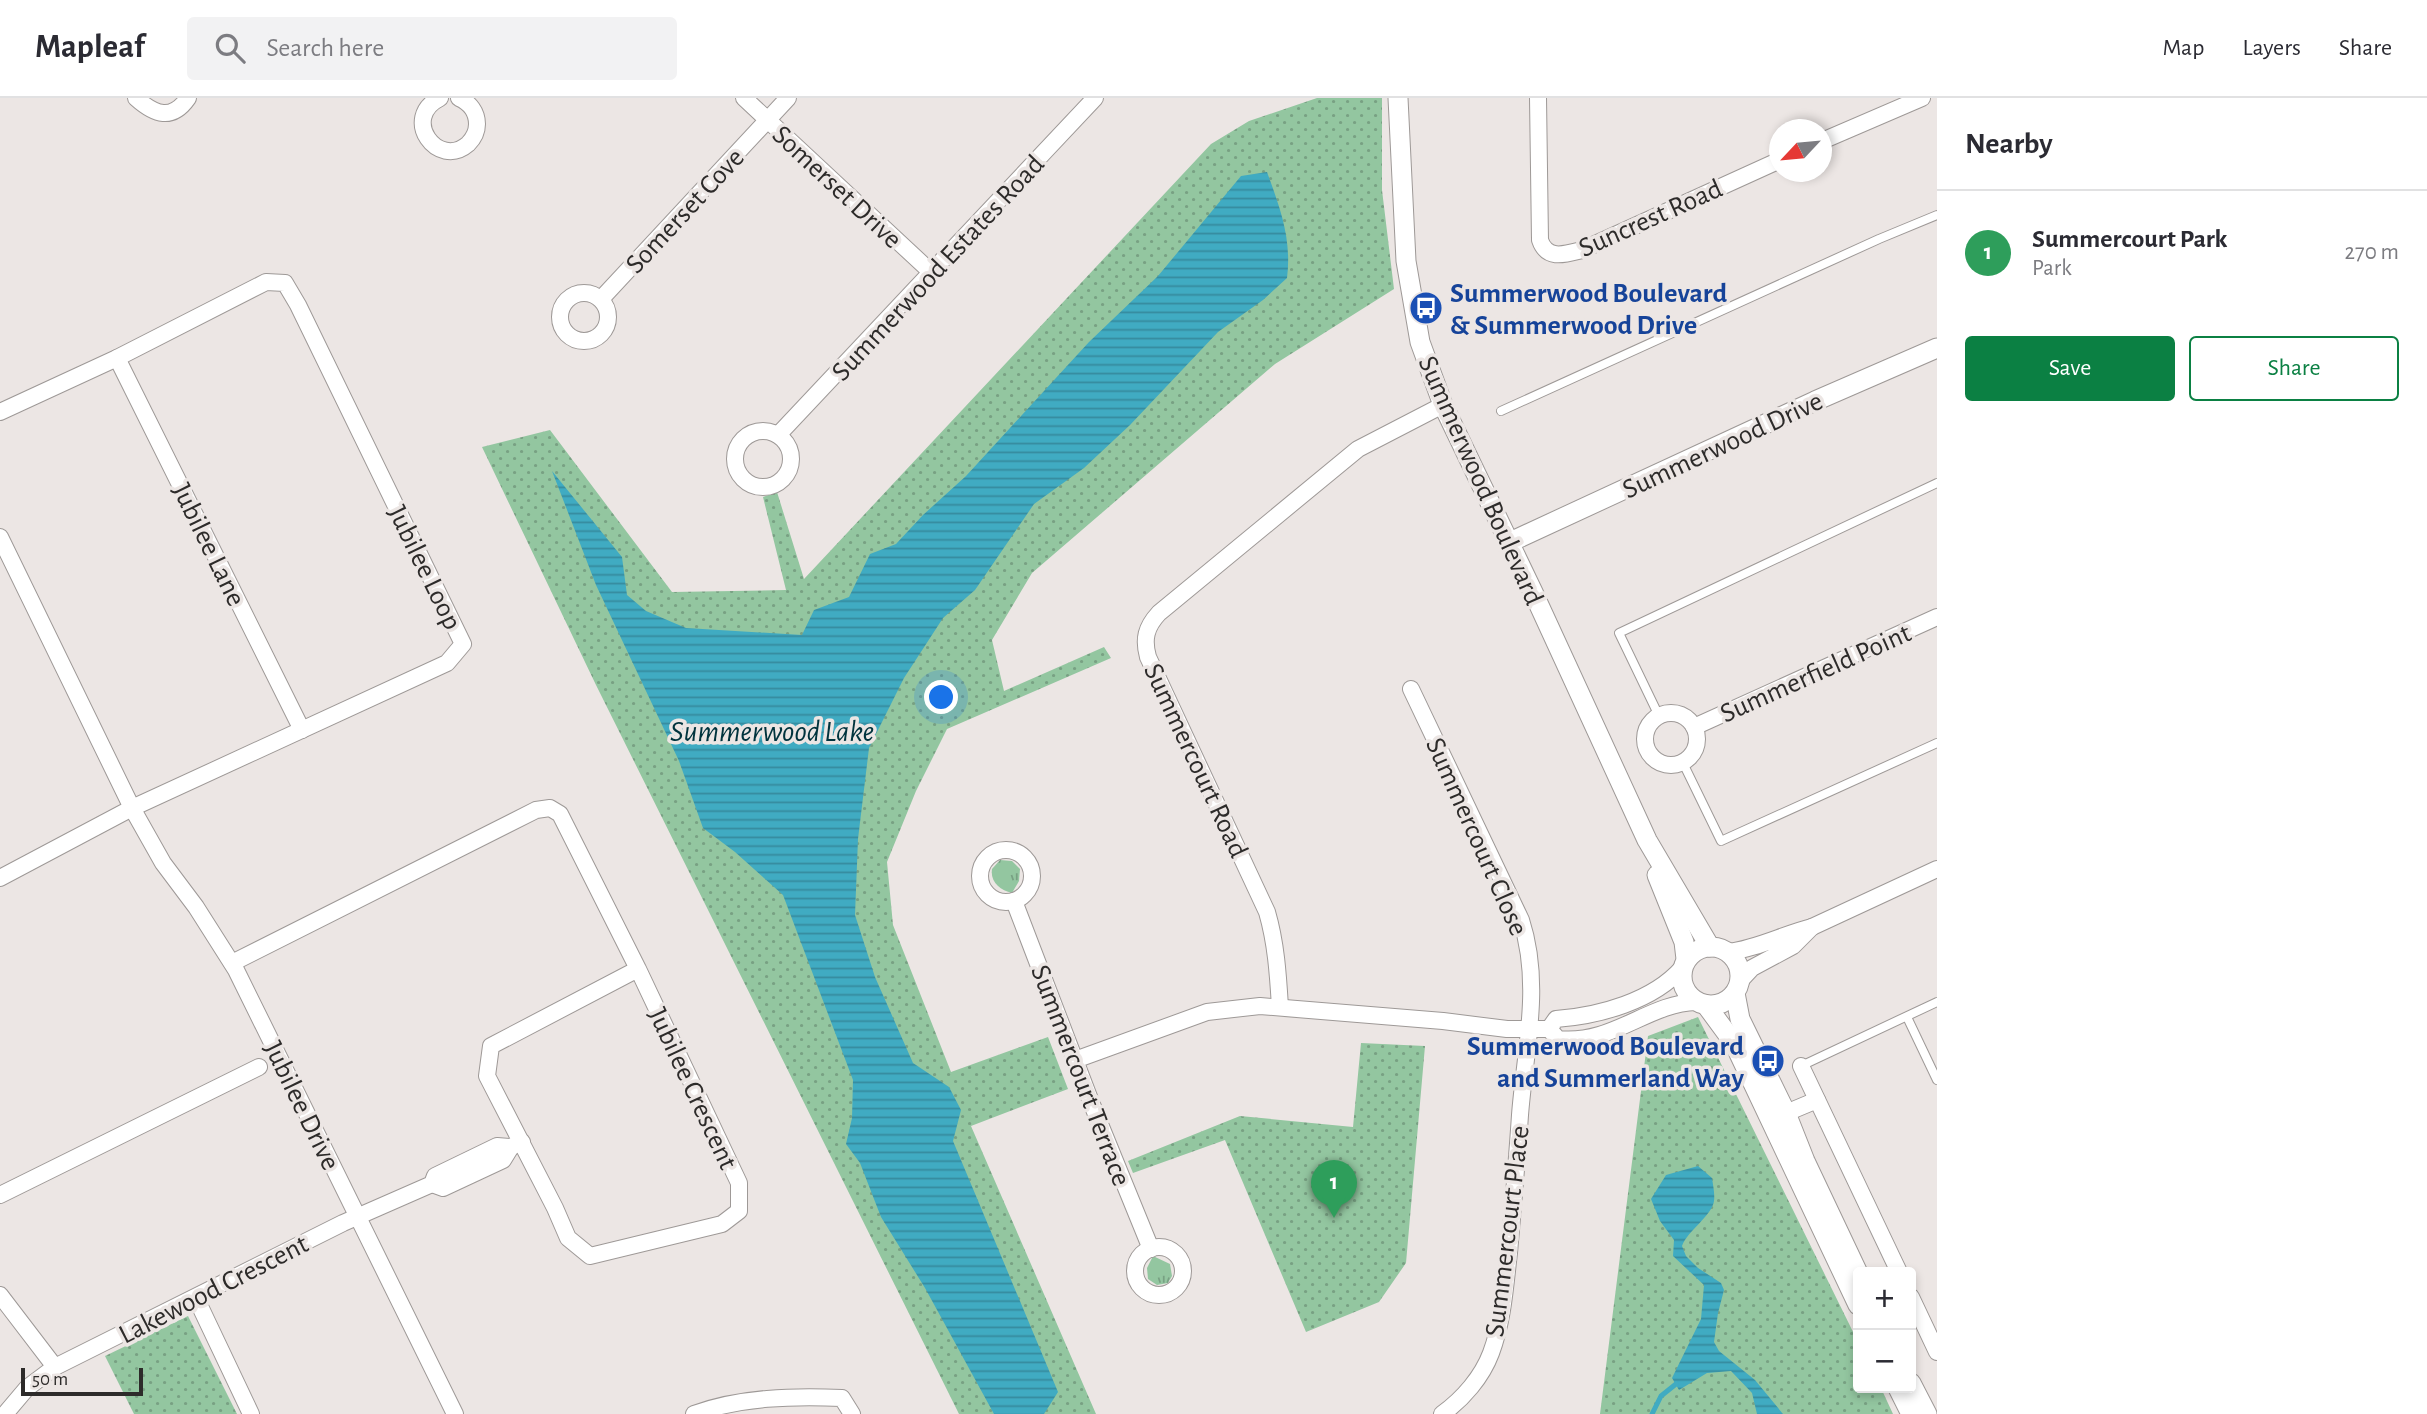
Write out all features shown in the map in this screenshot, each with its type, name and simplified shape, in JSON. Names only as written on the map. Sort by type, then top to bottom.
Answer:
[{"type":"street","points":[[136,98],[158,113],[170,113],[181,108],[188,98]]},
{"type":"street","points":[[435,99],[423,117],[425,135],[438,148],[457,150],[471,141],[477,125],[472,108],[459,98]]},
{"type":"street","name":"Somerset Drive","points":[[744,98],[932,273]]},
{"type":"street","name":"Somerset Cove","points":[[601,299],[788,98]]},
{"type":"street","name":"Summerwood Estates Road","points":[[778,435],[1095,98]]},
{"type":"street","name":"Summerwood Boulevard","points":[[1398,98],[1406,261],[1420,342],[1443,405],[1647,840],[1719,950]]},
{"type":"street","name":"Suncrest Road","points":[[1538,98],[1540,240],[1542,248],[1551,254],[1558,256],[1582,250],[1769,165]]},
{"type":"street","points":[[1832,137],[1922,98]]},
{"type":"street","name":"Jubilee Loop","points":[[0,412],[117,358],[267,282],[285,283],[299,305],[463,644],[447,663],[132,808],[0,878]]},
{"type":"street","name":"Summerwood Drive","points":[[1508,543],[1815,401],[1937,348]]},
{"type":"street","name":"Jubilee Lane","points":[[117,358],[302,730]]},
{"type":"street","name":"Summercourt Road","points":[[1280,1007],[1278,970],[1267,912],[1148,657],[1145,634],[1159,613],[1339,463],[1375,438],[1443,405]]},
{"type":"street","points":[[0,537],[132,808]]},
{"type":"street","name":"Summerfield Point","points":[[1694,727],[1937,617]]},
{"type":"street","name":"Summercourt Close","points":[[1411,690],[1521,920],[1528,944],[1531,975],[1530,1029]]},
{"type":"street","points":[[1675,713],[1694,727],[1697,735],[1694,751],[1683,763],[1667,765],[1653,758],[1648,751],[1645,735],[1652,721],[1659,716],[1675,713]]},
{"type":"street","name":"Jubilee Drive","points":[[132,808],[163,863],[232,962],[455,1414]]},
{"type":"street","name":"Jubilee Crescent","points":[[232,962],[536,810],[550,808],[560,814],[638,969],[739,1183],[739,1211],[722,1224],[590,1256],[568,1238],[516,1145],[487,1076],[491,1046],[638,969]]},
{"type":"street","name":"Summerwood Boulevard","points":[[1647,840],[1655,869],[1684,942],[1684,964]]},
{"type":"street","points":[[1549,1030],[1556,1018],[1608,1009],[1653,992],[1670,982],[1696,950],[1739,951],[1790,932],[1812,927],[1937,869]]},
{"type":"street","name":"Summercourt Terrace","points":[[1014,901],[1151,1248]]},
{"type":"street","points":[[1075,1060],[1207,1012],[1260,1006],[1507,1029],[1549,1030],[1558,1039],[1589,1038],[1628,1026],[1674,1005],[1724,1003],[1752,968],[1793,946],[1812,927]]},
{"type":"street","points":[[1719,950],[1735,959],[1740,970],[1737,988],[1740,1019],[1787,1113],[1805,1161],[1855,1267]]},
{"type":"street","points":[[1684,964],[1682,986],[1685,992],[1701,1004],[1734,1043],[1853,1293]]},
{"type":"street","name":"Summercourt Place","points":[[1442,1414],[1469,1389],[1483,1371],[1499,1327],[1505,1295],[1530,1029]]},
{"type":"street","points":[[1801,1066],[1897,1267]]},
{"type":"street","points":[[0,1195],[259,1067]]},
{"type":"street","points":[[1787,1113],[1817,1100]]},
{"type":"street","points":[[358,1217],[432,1184],[443,1188],[503,1160],[516,1145]]},
{"type":"street","name":"Lakewood Crescent","points":[[5,1414],[27,1388],[55,1367],[358,1217]]},
{"type":"street","points":[[0,1295],[55,1367]]},
{"type":"street","points":[[195,1297],[251,1414]]},
{"type":"street","points":[[1916,1308],[1937,1352]]},
{"type":"street","points":[[1900,1393],[1911,1414]]},
{"type":"street","points":[[1916,1393],[1927,1414]]},
{"type":"street","points":[[694,1414],[714,1406],[806,1397],[842,1398],[852,1414]]},
{"type":"lane","points":[[1501,411],[1937,215]]},
{"type":"lane","points":[[1659,716],[1619,633],[1937,483]]},
{"type":"lane","points":[[1683,763],[1721,841],[1937,743]]},
{"type":"lane","points":[[1801,1066],[1937,1002]]},
{"type":"lane","points":[[1907,1017],[1937,1080]]},
{"type":"green space","points":[[1317,98],[1382,98],[1382,190],[1394,289],[1275,364],[1032,573],[992,640],[1004,691],[1104,647],[1111,658],[947,729],[916,791],[887,862],[893,925],[951,1072],[1048,1037],[1068,1089],[971,1126],[1096,1414],[959,1414],[596,685],[482,447],[550,430],[672,592],[786,590],[763,497],[777,492],[804,579],[1211,144],[1249,121]]},
{"type":"green space","points":[[1000,860],[1012,861],[1020,869],[1019,881],[1012,893],[994,882],[992,869]]},
{"type":"green space","points":[[1698,1017],[1853,1332],[1853,1393],[1883,1393],[1893,1414],[1600,1414],[1648,1036]]},
{"type":"green space","points":[[1361,1043],[1425,1046],[1406,1263],[1379,1302],[1306,1332],[1225,1140],[1133,1173],[1128,1161],[1240,1116],[1353,1127]]},
{"type":"green space","points":[[1153,1256],[1170,1264],[1172,1276],[1168,1283],[1157,1285],[1148,1279],[1147,1268]]},
{"type":"green space","points":[[188,1316],[237,1414],[134,1414],[105,1356]]},
{"type":"water","name":"Summerwood Lake","points":[[1267,172],[1286,237],[1287,278],[1263,300],[1218,332],[1130,425],[1084,468],[1034,504],[975,590],[943,618],[904,678],[869,748],[858,839],[855,915],[875,977],[913,1063],[949,1087],[961,1110],[953,1141],[1058,1392],[1044,1414],[994,1414],[925,1288],[881,1217],[860,1163],[846,1144],[852,1118],[853,1080],[783,895],[735,852],[703,828],[679,761],[596,585],[552,471],[622,557],[627,595],[646,611],[686,628],[802,635],[814,610],[849,597],[870,554],[896,544],[966,476],[1089,342],[1158,276],[1241,176]]},
{"type":"water","points":[[1698,1166],[1712,1178],[1714,1201],[1709,1212],[1682,1246],[1686,1256],[1698,1268],[1721,1283],[1724,1290],[1714,1342],[1719,1351],[1755,1380],[1783,1414],[1757,1414],[1752,1393],[1731,1371],[1707,1373],[1679,1390],[1672,1378],[1701,1319],[1704,1285],[1673,1256],[1674,1240],[1660,1221],[1651,1199],[1666,1175]]},
{"type":"waterway","points":[[1652,1414],[1661,1396],[1676,1384]]},
{"type":"place","name":"Summerwood Boulevard & Summerwood Drive","points":[[1426,308]]},
{"type":"place","name":"Summerwood Boulevard and Summerland Way","points":[[1768,1061]]},
{"type":"place","name":"Summercourt Park","points":[[1334,1218]]}]
